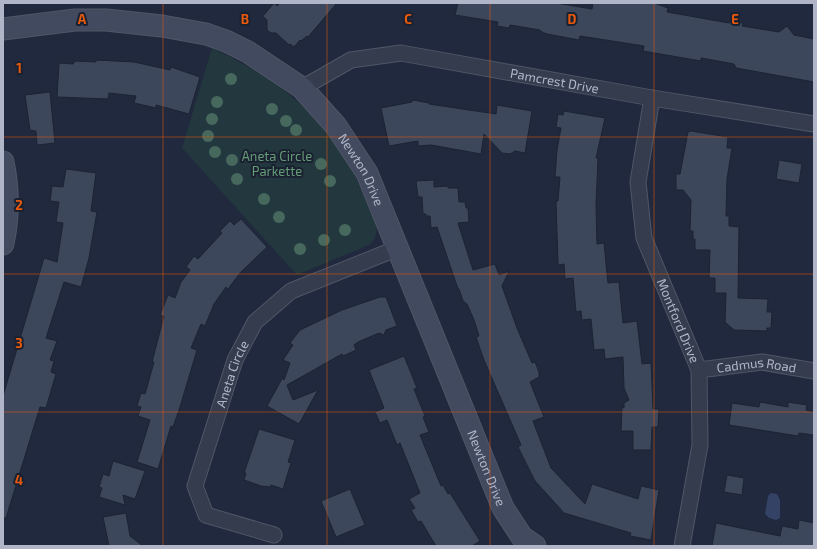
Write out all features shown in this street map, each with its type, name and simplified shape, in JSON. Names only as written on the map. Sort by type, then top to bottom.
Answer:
[{"type":"street","name":"Newton Drive","points":[[3,29],[74,20],[106,20],[162,26],[206,34],[226,41],[248,52],[302,88],[336,126],[367,173],[503,508],[524,543]]},
{"type":"street","name":"Pamcrest Drive","points":[[302,88],[351,60],[401,53],[652,98],[814,124]]},
{"type":"street","name":"Montford Drive","points":[[652,98],[638,182],[644,238],[699,370],[700,445],[682,546]]},
{"type":"street","points":[[3,162],[6,179],[8,220],[3,244]]},
{"type":"street","name":"Aneta Circle","points":[[274,535],[206,515],[195,486],[235,360],[255,322],[291,292],[398,248]]},
{"type":"street","name":"Cadmus Road","points":[[699,370],[762,362],[814,371]]},
{"type":"green space","name":"Aneta Circle Parkette","points":[[212,48],[264,76],[285,91],[322,126],[352,171],[375,217],[377,229],[376,234],[374,240],[369,245],[297,275],[182,148]]},
{"type":"water","points":[[771,493],[777,494],[780,500],[780,518],[776,520],[769,518],[765,514],[768,496]]},
{"type":"building","points":[[274,3],[277,6],[280,3],[337,3],[308,37],[307,36],[301,41],[300,40],[294,47],[290,44],[289,45],[276,33],[271,33],[267,30],[267,20],[263,16]]},
{"type":"building","points":[[458,3],[556,3],[592,9],[593,3],[654,3],[668,8],[667,12],[729,23],[729,21],[743,23],[742,26],[779,32],[787,26],[794,35],[814,39],[814,82],[736,68],[734,64],[701,58],[701,61],[643,51],[644,46],[580,36],[579,40],[547,34],[540,30],[510,25],[509,28],[497,26],[498,22],[455,15]]},
{"type":"building","points":[[96,60],[134,62],[170,70],[171,67],[200,77],[189,114],[156,105],[156,108],[134,103],[136,96],[109,93],[108,99],[57,97],[59,63],[73,64],[75,61],[96,62]]},
{"type":"building","points":[[50,92],[55,143],[37,145],[36,131],[30,130],[25,95]]},
{"type":"building","points":[[413,100],[429,104],[496,114],[497,105],[532,111],[525,153],[515,151],[510,154],[502,153],[484,134],[481,154],[431,145],[418,146],[418,141],[389,146],[381,108],[412,102]]},
{"type":"building","points":[[564,111],[605,118],[596,158],[598,158],[596,205],[597,244],[604,243],[608,283],[619,282],[623,323],[637,321],[642,364],[651,363],[653,409],[659,409],[658,427],[652,427],[651,450],[633,450],[633,431],[621,431],[622,407],[624,408],[624,403],[629,400],[624,388],[623,357],[605,359],[604,349],[594,350],[591,319],[582,320],[581,311],[576,312],[573,278],[565,279],[564,264],[558,265],[556,201],[558,201],[560,177],[555,177],[557,150],[561,128],[556,127],[558,114],[563,115]]},
{"type":"building","points":[[691,131],[728,137],[727,148],[732,148],[727,179],[726,216],[729,216],[729,226],[739,227],[738,298],[768,299],[767,312],[772,312],[771,328],[767,328],[767,331],[734,330],[725,322],[726,293],[715,293],[715,278],[709,278],[710,250],[695,250],[693,231],[690,231],[691,200],[683,190],[676,190],[676,174],[680,174],[688,132]]},
{"type":"building","points":[[779,160],[802,164],[799,183],[776,179]]},
{"type":"building","points":[[66,169],[96,173],[91,211],[97,212],[89,258],[81,287],[64,282],[46,338],[57,341],[50,360],[54,361],[51,372],[56,374],[46,408],[40,407],[6,518],[3,518],[3,396],[44,258],[57,262],[63,223],[56,222],[59,202],[50,201],[52,186],[63,187]]},
{"type":"building","points":[[434,180],[434,187],[448,186],[448,188],[458,188],[459,202],[465,202],[466,208],[468,208],[469,222],[458,223],[473,270],[495,264],[499,275],[509,271],[502,286],[517,328],[532,363],[535,362],[539,372],[539,377],[530,382],[544,417],[533,421],[551,468],[585,504],[592,484],[638,499],[641,486],[659,490],[651,540],[630,536],[631,533],[564,513],[535,481],[518,447],[521,445],[484,360],[476,337],[479,336],[474,320],[458,289],[437,227],[431,228],[430,216],[423,214],[422,197],[418,197],[416,181]]},
{"type":"building","points":[[241,219],[267,247],[240,273],[228,289],[226,287],[214,304],[205,326],[201,324],[191,348],[197,350],[180,407],[173,427],[171,426],[158,469],[137,462],[150,420],[138,416],[141,407],[137,406],[141,393],[145,394],[154,362],[152,362],[164,316],[160,315],[168,295],[175,298],[181,282],[190,270],[186,267],[194,256],[198,259],[222,233],[220,231],[230,221],[234,225]]},
{"type":"building","points":[[380,297],[386,297],[397,326],[386,330],[384,335],[379,333],[358,342],[354,345],[356,350],[343,356],[342,354],[287,385],[293,400],[318,390],[299,424],[267,406],[283,377],[284,380],[290,363],[283,360],[293,345],[290,343],[300,330],[342,310]]},
{"type":"building","points":[[404,356],[417,388],[414,389],[425,416],[423,417],[429,432],[420,435],[441,486],[443,485],[448,494],[450,493],[480,541],[472,546],[436,546],[421,521],[418,522],[411,510],[415,508],[409,499],[420,493],[400,443],[397,445],[387,420],[380,423],[375,412],[384,408],[369,370]]},
{"type":"building","points":[[760,402],[788,407],[788,402],[807,405],[806,410],[814,412],[814,435],[799,433],[798,436],[729,425],[732,403],[759,407]]},
{"type":"building","points":[[259,429],[295,440],[288,462],[291,463],[283,489],[271,485],[270,487],[261,486],[244,480],[246,473],[244,473]]},
{"type":"building","points":[[113,461],[145,471],[135,499],[123,495],[125,505],[99,497],[102,488],[99,487],[103,474],[109,476]]},
{"type":"building","points":[[727,475],[744,478],[742,495],[724,492]]},
{"type":"building","points":[[350,489],[365,525],[336,537],[321,501]]},
{"type":"building","points":[[126,513],[130,536],[143,546],[109,546],[103,517]]},
{"type":"building","points":[[799,520],[814,523],[814,546],[712,546],[716,523],[780,536],[782,526],[798,529]]}]
